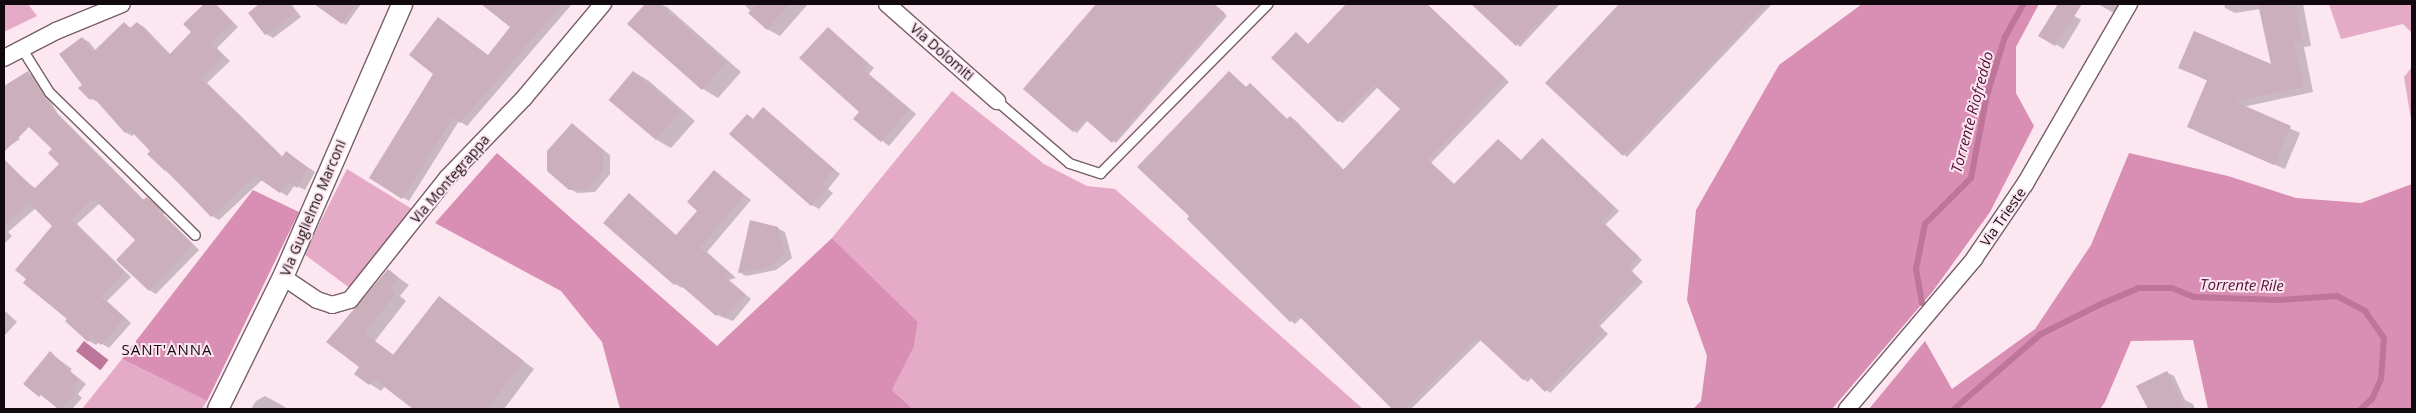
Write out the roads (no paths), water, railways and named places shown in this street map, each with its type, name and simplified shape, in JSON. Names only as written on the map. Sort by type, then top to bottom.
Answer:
[{"type":"street","points":[[4,58],[56,31],[122,4]]},
{"type":"street","name":"Via Guglielmo Marconi","points":[[218,409],[284,277],[402,4]]},
{"type":"street","name":"Via Montegrappa","points":[[284,277],[317,300],[332,305],[350,300],[448,177],[524,98],[603,4]]},
{"type":"street","name":"Via Dolomiti","points":[[887,4],[997,101]]},
{"type":"street","name":"Via Trieste","points":[[1847,409],[1974,259],[2025,184],[2129,4]]},
{"type":"lane","points":[[997,101],[1069,164],[1100,173],[1267,4]]},
{"type":"lane","points":[[22,49],[49,92],[195,235]]},
{"type":"waterway","name":"Torrente Riofreddo","points":[[1922,303],[1916,269],[1925,224],[1971,178],[1987,95],[2005,37],[2023,4]]},
{"type":"waterway","name":"Torrente Rile","points":[[1954,409],[2041,334],[2101,304],[2139,288],[2172,288],[2194,297],[2279,300],[2337,296],[2365,311],[2384,338],[2381,379],[2372,399],[2361,409]]},
{"type":"district","name":"SANT'ANNA","points":[[167,350]]}]
